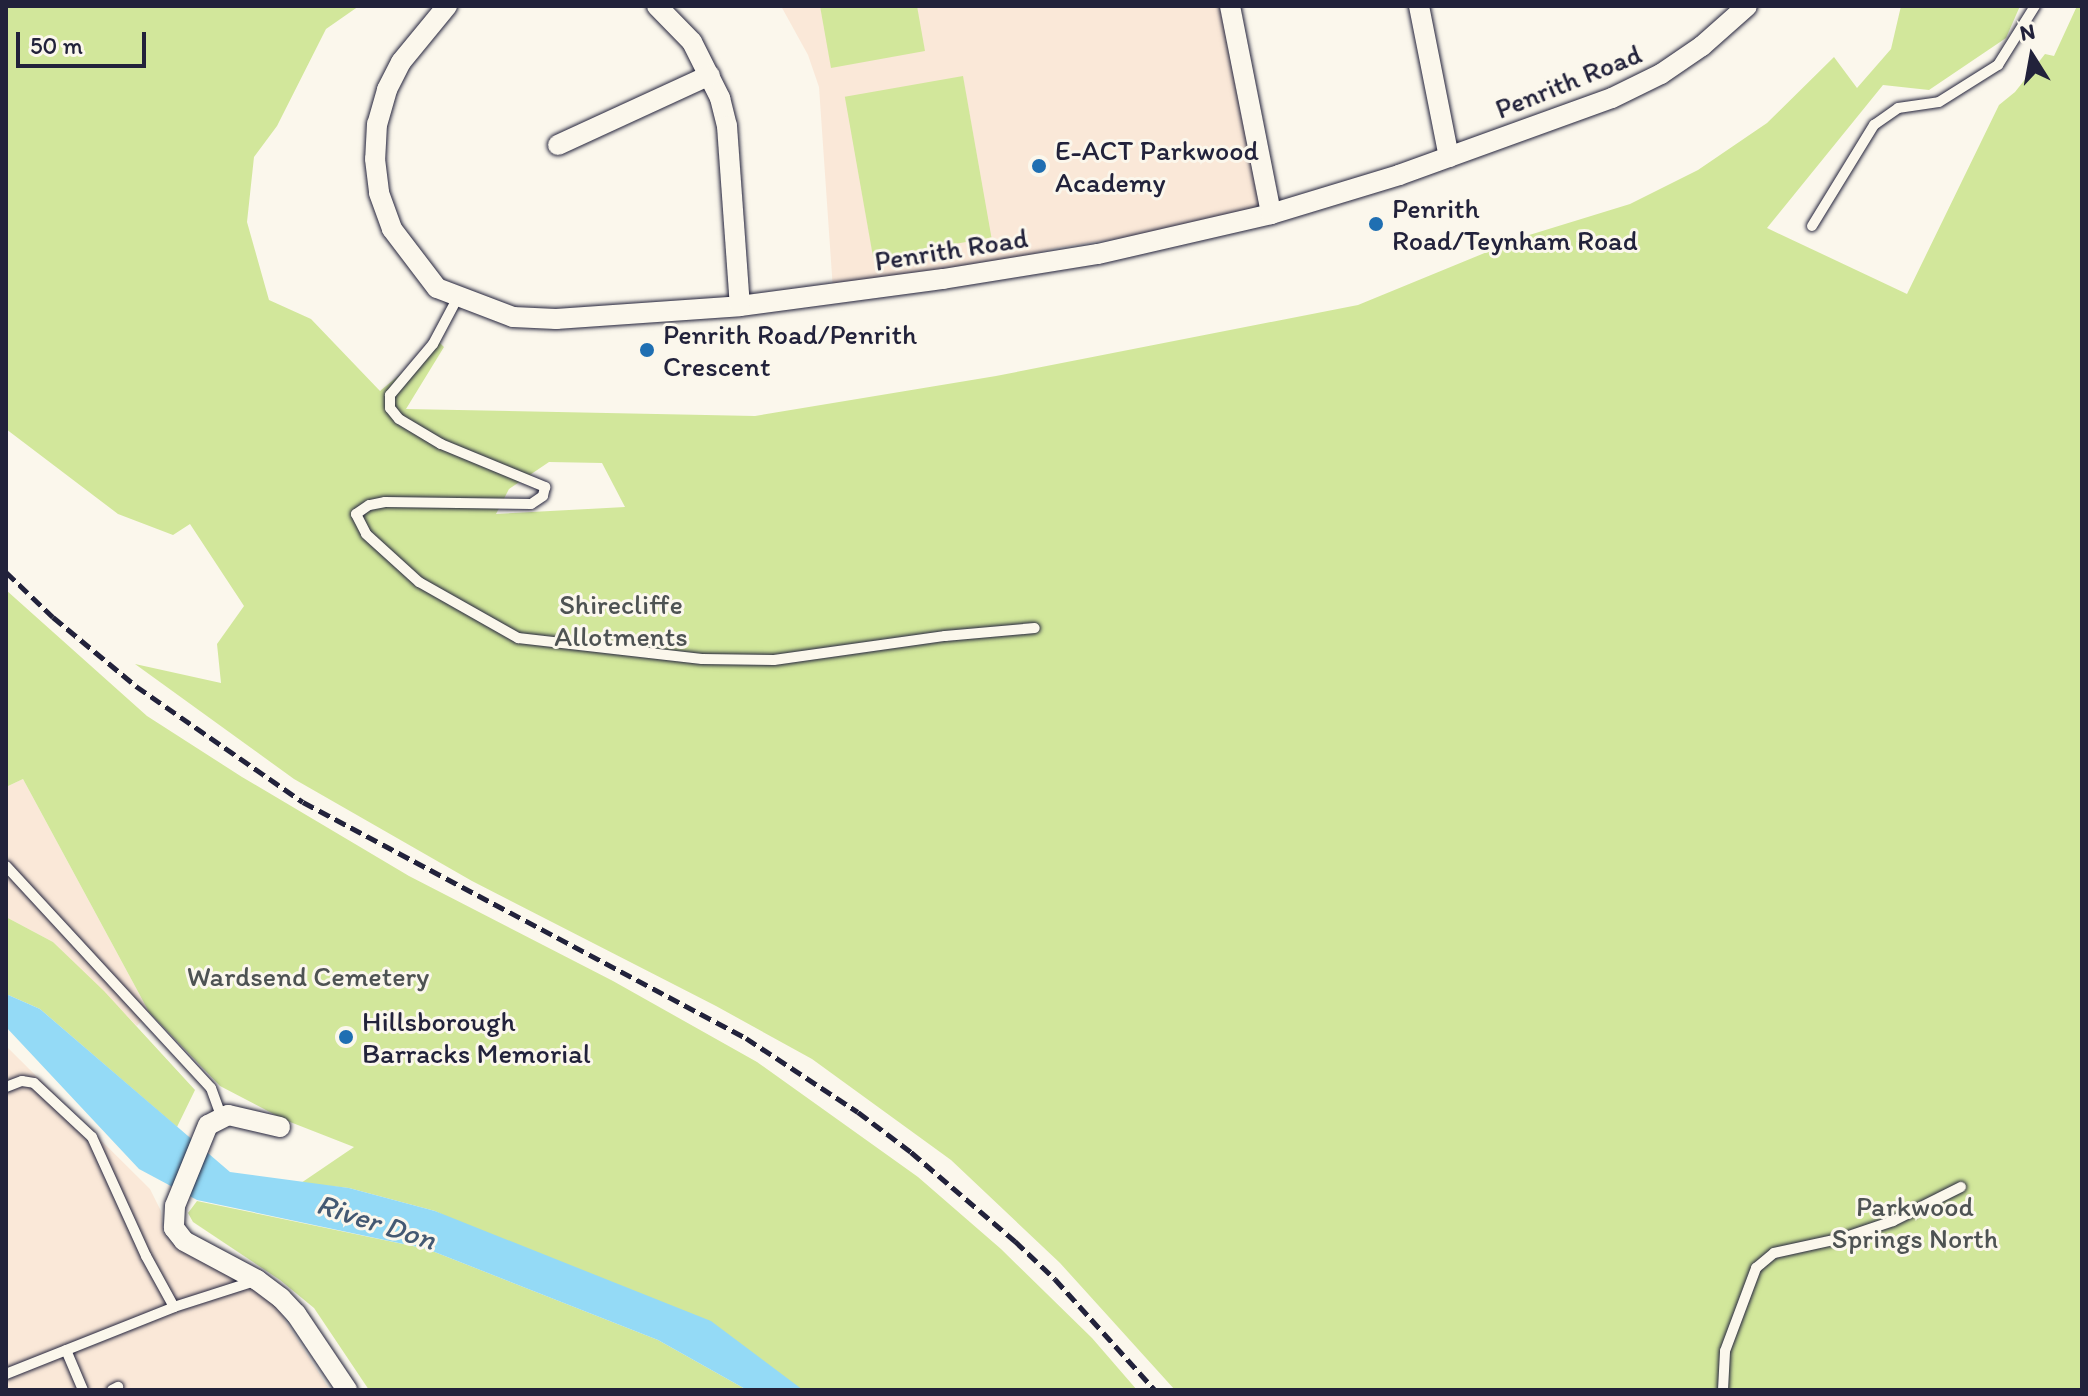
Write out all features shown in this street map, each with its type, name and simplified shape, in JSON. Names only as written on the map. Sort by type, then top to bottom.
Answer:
[{"type":"street","name":"Penrith Road","points":[[447,6],[401,62],[387,90],[377,124],[375,159],[379,193],[392,229],[437,288],[513,317],[556,319],[740,306],[943,279],[1098,254],[1271,214],[1449,157],[1599,103],[1661,74],[1702,46],[1747,6]]},
{"type":"street","points":[[657,6],[692,42],[710,75],[727,126],[740,306]]},
{"type":"street","points":[[1230,6],[1271,214]]},
{"type":"street","points":[[1419,6],[1449,157]]},
{"type":"street","points":[[558,145],[710,75]]},
{"type":"street","points":[[280,1127],[236,1116],[221,1116],[208,1125],[175,1206],[174,1228],[184,1241],[257,1280],[296,1314],[347,1390]]},
{"type":"lane","points":[[1812,226],[1874,125],[1898,108],[1939,102],[1998,65],[2035,6]]},
{"type":"lane","points":[[458,297],[433,344],[390,395],[390,408],[399,419],[441,444],[545,487],[543,496],[531,504],[385,502],[369,505],[356,514],[366,534],[419,582],[518,638],[702,659],[774,660],[945,636],[1035,628]]},
{"type":"lane","points":[[6,866],[211,1088],[221,1116]]},
{"type":"lane","points":[[6,1087],[22,1081],[34,1083],[92,1137],[146,1256],[174,1307]]},
{"type":"lane","points":[[1723,1390],[1725,1351],[1756,1268],[1774,1253],[1843,1238],[1893,1221],[1961,1187]]},
{"type":"lane","points":[[6,1374],[174,1307],[257,1280]]},
{"type":"lane","points":[[66,1350],[83,1390]]},
{"type":"shaded area","name":"E-ACT Parkwood Academy","points":[[781,6],[1222,6],[1260,208],[1251,218],[1056,248],[959,273],[833,290],[819,87],[808,55]]},
{"type":"shaded area","points":[[23,779],[149,1012],[137,1026],[53,942],[6,917],[6,787]]},
{"type":"shaded area","points":[[6,1046],[150,1189],[161,1211],[163,1232],[173,1244],[267,1292],[330,1390],[6,1390]]},
{"type":"green space","points":[[6,6],[359,6],[326,29],[277,126],[254,157],[247,222],[269,300],[311,319],[380,391],[439,342],[444,347],[406,409],[755,416],[996,376],[1358,305],[1526,236],[1630,204],[1698,170],[1767,123],[1834,57],[1857,88],[1891,49],[1901,6],[2020,6],[2006,38],[1929,90],[1883,85],[1767,228],[1907,294],[1999,105],[2015,92],[2045,54],[2054,56],[2077,6],[2082,6],[2082,1390],[1175,1390],[1060,1263],[951,1160],[812,1059],[716,1006],[472,881],[294,779],[135,664],[221,683],[217,644],[244,606],[190,524],[173,535],[118,514],[6,429]],"holes":[[[549,462],[602,463],[625,507],[496,514],[509,489]]]},
{"type":"green space","points":[[820,6],[917,6],[925,51],[831,68]]},
{"type":"green space","points":[[963,76],[991,238],[873,258],[845,97]]},
{"type":"green space","name":"Wardsend Cemetery","points":[[6,590],[147,716],[242,777],[409,876],[613,981],[757,1062],[918,1177],[1001,1249],[1092,1338],[1137,1390],[803,1390],[435,1211],[349,1188],[301,1183],[354,1147],[285,1120],[220,1086],[149,1012],[23,779],[6,787]]},
{"type":"green space","points":[[6,917],[53,942],[104,991],[195,1090],[177,1127],[40,1009],[6,994]]},
{"type":"green space","points":[[197,1201],[427,1249],[658,1340],[747,1390],[369,1390],[314,1308],[280,1280],[193,1222],[188,1213]]},
{"type":"water","name":"River Don","points":[[6,994],[40,1009],[230,1172],[349,1188],[435,1211],[711,1321],[803,1390],[747,1390],[658,1340],[427,1249],[197,1200],[139,1169],[6,1027]]},
{"type":"railway","points":[[6,572],[53,617],[136,686],[303,802],[746,1038],[858,1112],[911,1152],[1015,1241],[1055,1279],[1155,1390]]},
{"type":"place","name":"E-ACT Parkwood Academy","points":[[1039,166]]},
{"type":"place","name":"Penrith Road/Teynham Road","points":[[1376,224]]},
{"type":"place","name":"Penrith Road/Penrith Crescent","points":[[647,350]]},
{"type":"place","name":"Hillsborough Barracks Memorial","points":[[346,1037]]},
{"type":"park label","name":"Shirecliffe Allotments","points":[[621,620]]},
{"type":"park label","name":"Parkwood Springs North","points":[[1915,1222]]}]
